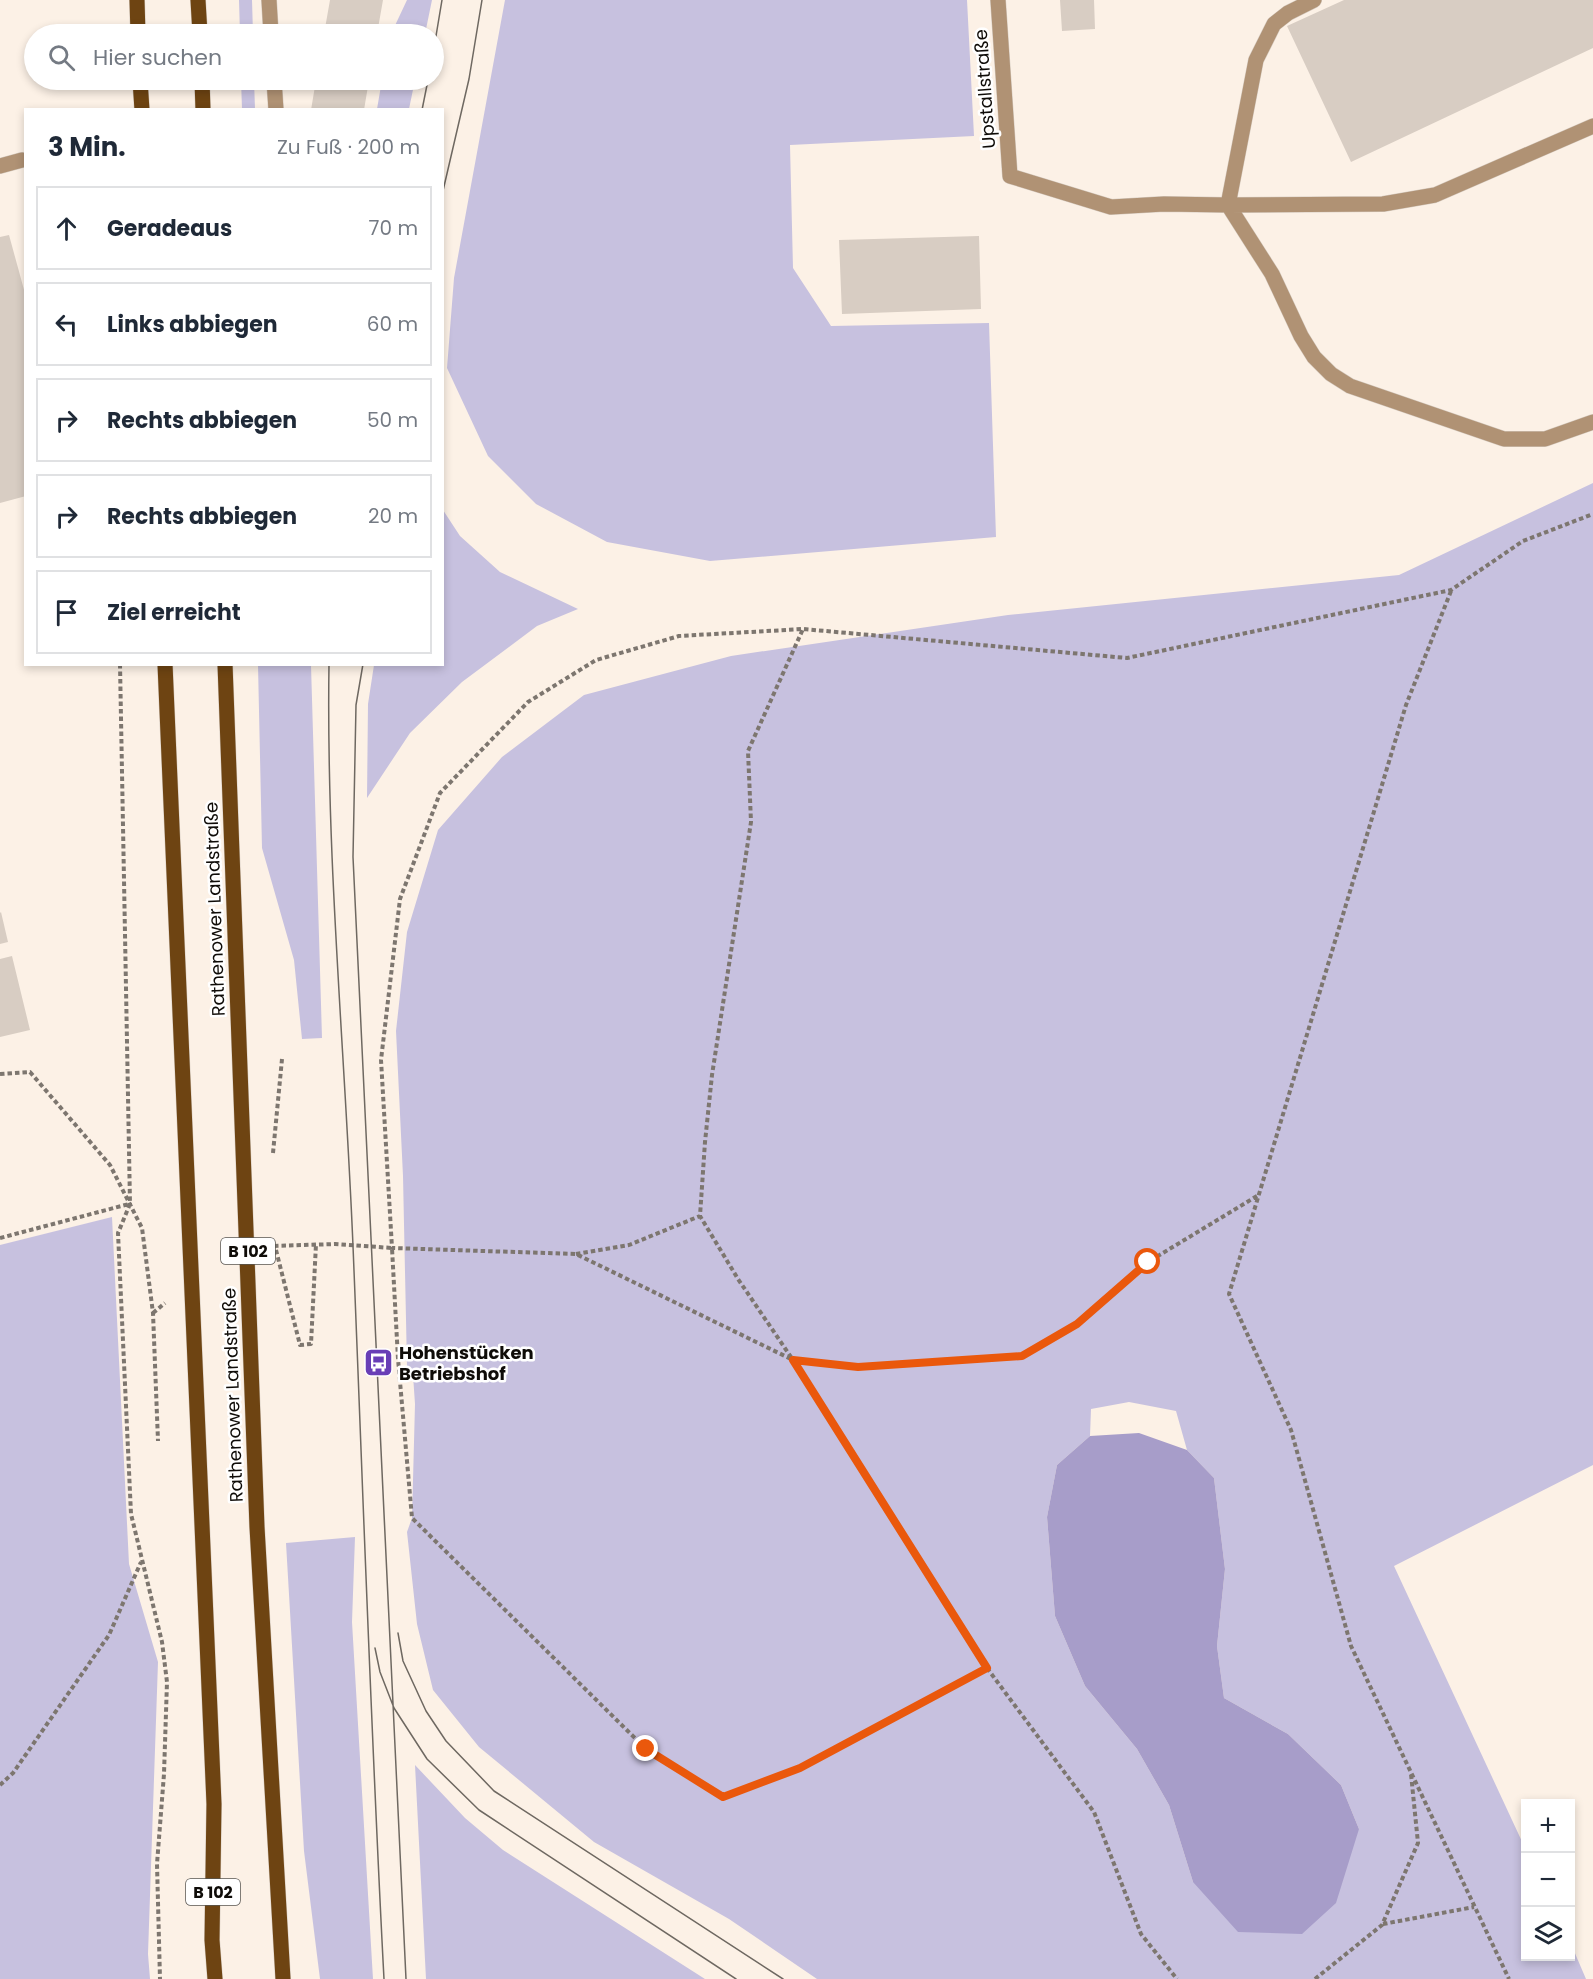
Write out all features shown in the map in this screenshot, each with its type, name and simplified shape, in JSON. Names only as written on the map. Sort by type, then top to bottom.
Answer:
[{"type":"main road","points":[[137,0],[138,24]]},
{"type":"main road","points":[[198,0],[199,24]]},
{"type":"main road","points":[[141,90],[142,108]]},
{"type":"main road","points":[[202,90],[203,108]]},
{"type":"main road","name":"Rathenower Landstraße","points":[[165,666],[214,1804],[212,1940],[215,1979]]},
{"type":"main road","name":"Rathenower Landstraße","points":[[225,666],[257,1527],[283,1979]]},
{"type":"lane","points":[[269,0],[270,24]]},
{"type":"lane","name":"Upstallstraße","points":[[998,0],[1010,176],[1111,207],[1164,204],[1228,205]]},
{"type":"lane","points":[[1314,0],[1288,13],[1274,24],[1256,60],[1228,205],[1272,274],[1301,336],[1314,357],[1331,374],[1350,386],[1504,439],[1545,439],[1593,422]]},
{"type":"lane","points":[[275,90],[276,108]]},
{"type":"lane","points":[[1228,205],[1383,204],[1435,195],[1593,126]]},
{"type":"lane","points":[[0,166],[22,160]]},
{"type":"path","points":[[987,1668],[800,1768],[723,1797],[646,1749],[412,1518],[398,1359],[381,1060],[400,899],[440,793],[528,702],[596,660],[679,636],[803,629],[1127,658],[1451,590],[1523,541],[1593,514]]},
{"type":"path","points":[[1451,590],[1406,705],[1229,1294],[1291,1430],[1351,1646],[1509,1979]]},
{"type":"path","points":[[803,629],[748,751],[751,822],[712,1075],[700,1216],[987,1668],[1094,1812],[1141,1934],[1177,1979]]},
{"type":"path","points":[[120,666],[130,1204],[118,1233],[131,1514],[162,1642],[167,1683],[164,1774],[157,1864],[160,1979]]},
{"type":"path","points":[[272,1163],[282,1059]]},
{"type":"path","points":[[0,1074],[30,1072],[110,1165],[142,1228],[153,1313],[158,1441]]},
{"type":"path","points":[[576,1254],[793,1360],[858,1367],[1022,1356],[1077,1324],[1148,1262],[1257,1196]]},
{"type":"path","points":[[0,1238],[130,1204]]},
{"type":"path","points":[[290,1246],[316,1244],[576,1254],[629,1245],[700,1216]]},
{"type":"path","points":[[274,1234],[300,1345],[311,1344],[316,1244]]},
{"type":"path","points":[[0,1785],[13,1773],[109,1635],[142,1561]]},
{"type":"path","points":[[1315,1979],[1382,1924],[1418,1843],[1411,1770]]},
{"type":"path","points":[[1382,1924],[1474,1907]]},
{"type":"shaded area","points":[[239,0],[252,0],[253,24],[240,24]]},
{"type":"shaded area","points":[[407,0],[432,0],[427,24],[396,24]]},
{"type":"shaded area","points":[[505,0],[967,0],[974,136],[790,145],[793,268],[831,326],[989,323],[996,537],[710,561],[607,542],[536,504],[488,456],[447,368],[454,278]]},
{"type":"shaded area","points":[[241,90],[254,90],[255,108],[242,108]]},
{"type":"shaded area","points":[[380,90],[413,90],[409,108],[377,108]]},
{"type":"shaded area","points":[[1593,483],[1593,1465],[1394,1566],[1521,1839],[1521,1961],[1575,1961],[1575,1953],[1586,1979],[817,1979],[729,1919],[594,1842],[479,1747],[433,1690],[417,1624],[407,1532],[412,1518],[415,1404],[413,1375],[407,1367],[403,1176],[396,1031],[407,932],[438,830],[502,757],[584,695],[731,656],[1008,615],[1399,575]],"holes":[[[1129,1402],[1176,1411],[1187,1450],[1214,1478],[1225,1569],[1217,1646],[1224,1698],[1288,1734],[1341,1785],[1359,1829],[1193,1882],[1169,1805],[1137,1749],[1085,1686],[1055,1616],[1047,1517],[1057,1465],[1090,1436],[1091,1409]]]},
{"type":"shaded area","points":[[444,512],[460,536],[500,572],[578,609],[537,626],[462,682],[410,733],[367,798],[368,704],[374,666],[444,666]]},
{"type":"shaded area","points":[[258,666],[311,666],[322,1038],[302,1039],[294,960],[262,848]]},
{"type":"shaded area","points":[[112,1217],[129,1564],[158,1662],[148,1954],[150,1979],[0,1979],[0,1245]]},
{"type":"shaded area","points":[[1139,1433],[1187,1450],[1214,1478],[1225,1569],[1217,1646],[1224,1698],[1288,1734],[1341,1785],[1359,1829],[1336,1903],[1302,1934],[1238,1932],[1193,1882],[1169,1805],[1137,1749],[1085,1686],[1055,1616],[1047,1517],[1057,1465],[1090,1436]]},
{"type":"shaded area","points":[[355,1537],[352,1622],[373,1979],[320,1979],[304,1851],[286,1543]]},
{"type":"shaded area","points":[[415,1765],[465,1818],[503,1850],[705,1979],[426,1979]]},
{"type":"building","points":[[330,0],[383,0],[379,24],[326,24]]},
{"type":"building","points":[[1060,0],[1094,0],[1095,29],[1062,31]]},
{"type":"building","points":[[1344,0],[1593,0],[1593,48],[1351,162],[1287,26]]},
{"type":"building","points":[[314,90],[367,90],[364,108],[311,108]]},
{"type":"building","points":[[9,235],[24,290],[24,497],[0,503],[0,237]]},
{"type":"building","points":[[979,236],[981,309],[842,314],[839,240]]},
{"type":"building","points":[[0,913],[8,942],[0,944]]},
{"type":"building","points":[[12,956],[30,1030],[0,1037],[0,959]]},
{"type":"tram line","points":[[438,24],[442,0]]},
{"type":"tram line","points":[[444,186],[469,79],[482,0]]},
{"type":"tram line","points":[[422,108],[426,90]]},
{"type":"tram line","points":[[329,666],[333,882],[350,1173],[384,1979]]},
{"type":"tram line","points":[[363,666],[356,705],[353,857],[406,1979]]},
{"type":"tram line","points":[[398,1633],[403,1661],[426,1711],[446,1741],[494,1791],[783,1979]]},
{"type":"tram line","points":[[375,1648],[380,1672],[394,1708],[427,1759],[479,1810],[736,1979]]},
{"type":"place","name":"Hohenstücken Betriebshof","points":[[378,1363]]},
{"type":"route","points":[[646,1749],[723,1797],[800,1768],[987,1668],[793,1360],[858,1367],[1022,1356],[1077,1324],[1148,1262]]}]
